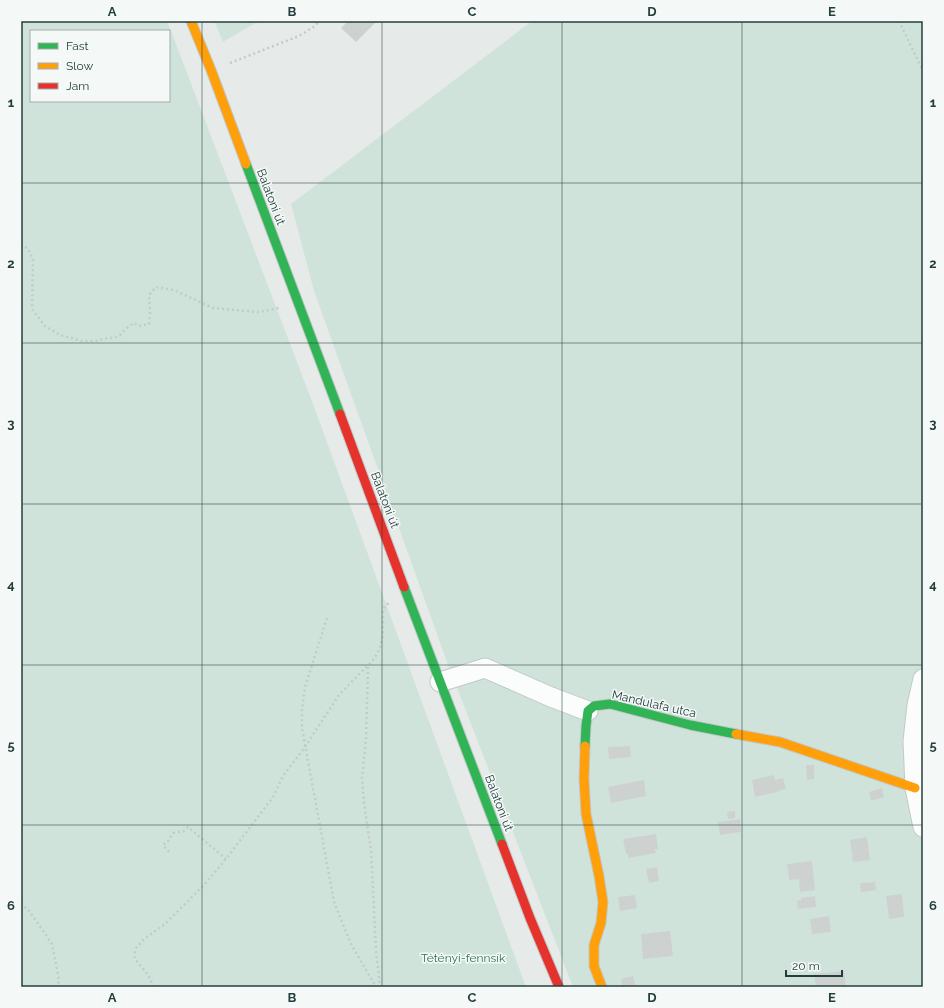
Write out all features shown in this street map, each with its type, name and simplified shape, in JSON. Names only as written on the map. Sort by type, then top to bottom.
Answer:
[{"type":"main road","name":"Balatoni út","points":[[192,21],[527,911],[559,987]]},
{"type":"main road","name":"Mandulafa utca","points":[[588,711],[594,706],[610,704],[690,725],[780,742],[915,788]]},
{"type":"main road","points":[[588,711],[584,779],[586,814],[603,902],[601,923],[594,945],[594,966],[602,987]]},
{"type":"street","points":[[440,682],[485,668],[551,697],[588,711]]},
{"type":"street","points":[[923,679],[917,705],[913,741],[915,788],[923,827]]},
{"type":"path","points":[[211,70],[299,36],[315,26],[319,21]]},
{"type":"path","points":[[899,21],[923,71]]},
{"type":"path","points":[[21,244],[28,249],[33,259],[32,309],[45,326],[60,335],[82,341],[95,341],[114,338],[134,324],[139,326],[149,324],[149,295],[156,287],[174,290],[213,308],[258,312],[299,304]]},
{"type":"path","points":[[154,987],[148,975],[135,959],[134,955],[136,948],[144,939],[165,924],[205,884],[226,859],[273,797],[283,776],[305,747],[339,695],[374,659],[380,648],[383,634],[383,611],[385,606],[408,595]]},
{"type":"path","points":[[327,618],[305,687],[302,728],[334,902],[351,944],[376,987]]},
{"type":"path","points":[[368,666],[366,738],[362,778],[371,850],[376,950],[380,987]]},
{"type":"path","points":[[169,852],[163,845],[168,841],[173,833],[184,831],[188,827],[226,859]]},
{"type":"path","points":[[21,903],[30,912],[52,944],[59,980],[57,987]]},
{"type":"green space","name":"Tétényi-fennsík","points":[[21,21],[167,21],[316,412],[526,987],[21,987]]},
{"type":"green space","points":[[214,21],[259,21],[223,42]]},
{"type":"green space","points":[[532,21],[923,21],[923,987],[573,987],[447,662],[314,291],[291,204]]},
{"type":"building","points":[[348,21],[377,21],[356,42],[341,28]]},
{"type":"building","points":[[630,746],[631,757],[609,759],[608,747]]},
{"type":"building","points":[[806,765],[814,765],[814,779],[807,780]]},
{"type":"building","points":[[774,775],[775,780],[783,778],[786,789],[755,797],[752,780]]},
{"type":"building","points":[[644,780],[646,796],[611,803],[608,787]]},
{"type":"building","points":[[882,788],[884,797],[871,801],[869,792]]},
{"type":"building","points":[[735,811],[735,818],[728,819],[727,812]]},
{"type":"building","points":[[740,819],[741,832],[720,835],[718,822]]},
{"type":"building","points":[[656,834],[658,849],[655,849],[656,853],[628,858],[623,839]]},
{"type":"building","points":[[867,837],[870,860],[853,862],[850,840]]},
{"type":"building","points":[[812,861],[815,890],[800,892],[799,879],[789,880],[787,864]]},
{"type":"building","points":[[657,867],[659,881],[649,883],[646,869]]},
{"type":"building","points":[[875,882],[876,890],[861,892],[860,883]]},
{"type":"building","points":[[902,894],[904,917],[889,919],[886,896]]},
{"type":"building","points":[[635,895],[637,908],[620,911],[618,897]]},
{"type":"building","points":[[815,896],[816,907],[798,909],[797,901],[801,900],[801,898]]},
{"type":"building","points":[[829,916],[831,932],[812,934],[810,919]]},
{"type":"building","points":[[670,931],[673,956],[643,959],[641,934]]},
{"type":"building","points":[[844,971],[846,987],[816,987],[814,974]]},
{"type":"building","points":[[633,976],[636,987],[623,987],[621,979]]},
{"type":"traffic: fast","points":[[246,164],[340,414]]},
{"type":"traffic: fast","points":[[404,587],[502,844]]},
{"type":"traffic: fast","points":[[585,746],[588,711],[594,706],[610,704],[690,725],[736,734]]},
{"type":"traffic: slow","points":[[191,21],[246,164]]},
{"type":"traffic: slow","points":[[736,734],[780,742],[915,788]]},
{"type":"traffic: slow","points":[[585,746],[584,779],[586,814],[603,902],[601,923],[594,945],[594,966],[602,987]]},
{"type":"traffic: jam","points":[[340,414],[404,587]]},
{"type":"traffic: jam","points":[[502,844],[530,918],[559,987]]}]
